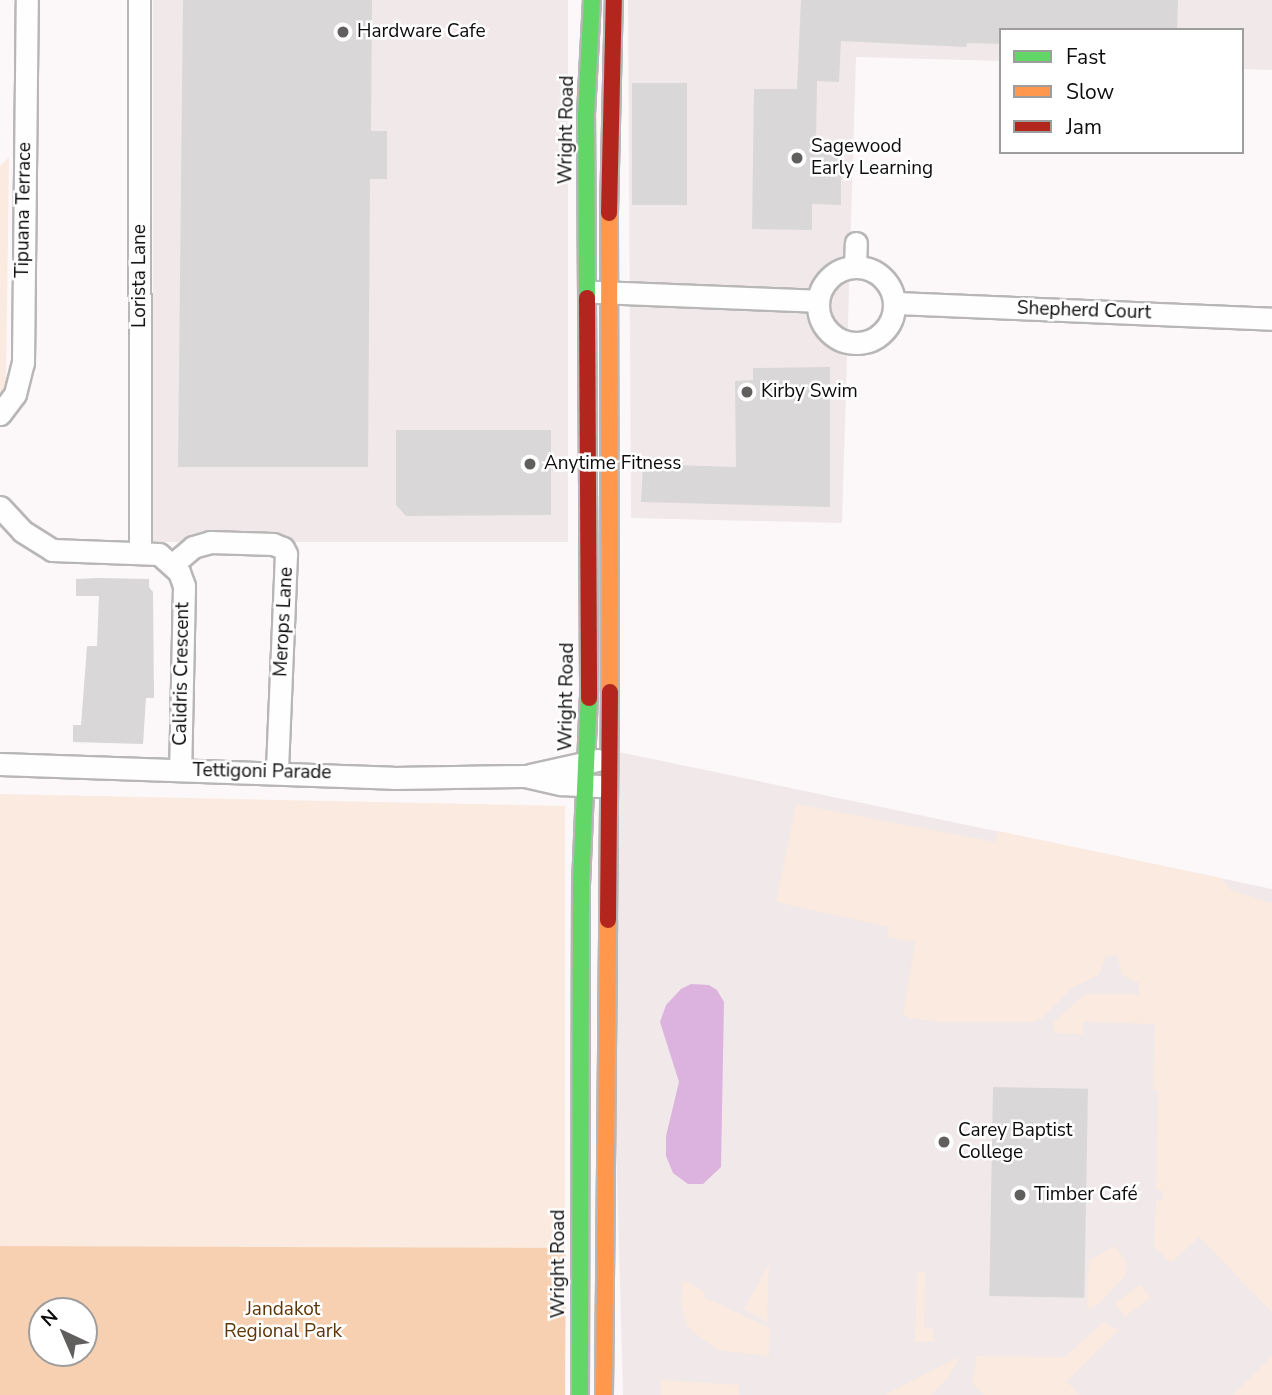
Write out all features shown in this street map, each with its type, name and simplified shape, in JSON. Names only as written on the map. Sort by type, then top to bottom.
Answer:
[{"type":"street","name":"Tipuana Terrace","points":[[0,414],[15,394],[23,363],[27,0]]},
{"type":"street","name":"Lorista Lane","points":[[139,0],[140,552]]},
{"type":"street","name":"Wright Road","points":[[580,1395],[581,934],[590,677],[586,114],[592,0]]},
{"type":"street","points":[[604,1395],[612,292],[608,145],[614,0]]},
{"type":"street","points":[[855,267],[856,243]]},
{"type":"street","points":[[855,267],[876,272],[886,280],[895,303],[893,316],[879,337],[854,354],[831,335],[818,313],[818,301],[829,278],[839,270],[855,267]]},
{"type":"street","points":[[588,292],[818,301]]},
{"type":"street","name":"Shepherd Court","points":[[895,303],[1272,318]]},
{"type":"street","points":[[0,507],[22,531],[52,550],[159,554],[173,564]]},
{"type":"street","name":"Merops Lane","points":[[173,564],[193,547],[210,542],[273,544],[283,548],[286,554],[277,773]]},
{"type":"street","name":"Calidris Crescent","points":[[173,564],[184,586],[180,770]]},
{"type":"street","name":"Tettigoni Parade","points":[[525,776],[587,760],[609,760]]},
{"type":"street","name":"Tettigoni Parade","points":[[0,764],[393,778],[525,776],[586,787],[608,786]]},
{"type":"street","points":[[581,934],[606,934]]},
{"type":"street","points":[[580,1279],[606,1283]]},
{"type":"shaded area","points":[[153,0],[568,0],[568,542],[153,542]]},
{"type":"shaded area","points":[[628,0],[1272,0],[1272,70],[1244,69],[1244,28],[999,28],[999,61],[856,57],[842,523],[631,518]]},
{"type":"shaded area","name":"Carey Baptist College","points":[[605,749],[1272,889],[1272,1395],[623,1395]]},
{"type":"shaded area","points":[[691,984],[709,985],[717,990],[724,1002],[721,1167],[703,1184],[688,1184],[673,1173],[666,1156],[666,1136],[679,1082],[660,1022],[666,1005],[681,989]]},
{"type":"green space","points":[[9,157],[6,385],[0,394],[0,166]]},
{"type":"green space","points":[[0,794],[565,806],[565,1395],[0,1395]]},
{"type":"green space","points":[[796,804],[995,842],[998,831],[1221,878],[1231,890],[1272,903],[1272,1312],[1199,1237],[1171,1263],[1154,1246],[1156,1200],[1163,1200],[1163,1191],[1156,1190],[1158,1090],[1153,1089],[1155,1024],[1083,1022],[1083,1034],[1053,1033],[1054,1022],[1085,994],[1139,994],[1139,983],[1122,975],[1117,956],[1106,956],[1099,975],[1073,987],[1041,1019],[1033,1022],[940,1022],[910,1018],[903,1014],[915,942],[887,937],[889,927],[776,902]]},
{"type":"green space","name":"Jandakot Regional Park","points":[[0,1246],[566,1248],[565,1395],[0,1395]]},
{"type":"green space","points":[[1115,1246],[1127,1262],[1125,1276],[1095,1307],[1087,1309],[1089,1260]]},
{"type":"green space","points":[[769,1264],[767,1322],[744,1309]]},
{"type":"green space","points":[[917,1272],[925,1272],[924,1328],[934,1329],[933,1342],[915,1342]]},
{"type":"green space","points":[[683,1280],[705,1291],[704,1297],[770,1328],[769,1356],[718,1350],[687,1327],[681,1303]]},
{"type":"green space","points":[[1141,1284],[1151,1298],[1124,1317],[1114,1303]]},
{"type":"green space","points":[[1103,1322],[1119,1330],[1067,1381],[1079,1395],[984,1395],[972,1383],[977,1356],[1065,1357]]},
{"type":"green space","points":[[1272,1356],[1272,1395],[1233,1395]]},
{"type":"green space","points":[[959,1357],[949,1377],[931,1395],[884,1395]]},
{"type":"green space","points":[[661,1380],[739,1385],[739,1395],[661,1395]]},
{"type":"building","points":[[183,0],[372,0],[371,131],[387,131],[387,179],[370,179],[368,467],[178,467]]},
{"type":"building","points":[[801,0],[1178,0],[1177,28],[999,28],[999,44],[967,43],[966,47],[841,41],[839,82],[817,81],[816,145],[841,145],[841,205],[812,204],[812,230],[752,229],[754,89],[797,89]]},
{"type":"building","points":[[632,83],[687,83],[687,205],[632,205]]},
{"type":"building","points":[[830,367],[830,507],[641,502],[643,464],[736,467],[735,381],[753,380],[753,368]]},
{"type":"building","points":[[396,430],[551,430],[551,515],[406,516],[396,505]]},
{"type":"building","points":[[76,579],[149,579],[149,587],[153,592],[154,698],[146,698],[143,744],[73,742],[73,725],[81,725],[87,646],[97,646],[99,596],[76,596]]},
{"type":"building","points":[[993,1087],[1088,1089],[1084,1298],[989,1296]]},
{"type":"traffic: fast","points":[[587,298],[586,114],[592,0]]},
{"type":"traffic: fast","points":[[580,1395],[581,885],[589,698]]},
{"type":"traffic: slow","points":[[609,213],[610,692]]},
{"type":"traffic: slow","points":[[604,1395],[608,920]]},
{"type":"traffic: jam","points":[[609,213],[614,0]]},
{"type":"traffic: jam","points":[[587,298],[589,698]]},
{"type":"traffic: jam","points":[[608,920],[610,692]]},
{"type":"place","name":"Hardware Cafe","points":[[343,32]]},
{"type":"place","name":"Sagewood Early Learning","points":[[797,158]]},
{"type":"place","name":"Kirby Swim","points":[[747,392]]},
{"type":"place","name":"Anytime Fitness","points":[[530,464]]},
{"type":"place","name":"Carey Baptist College","points":[[944,1142]]},
{"type":"place","name":"Timber Café","points":[[1020,1195]]}]
